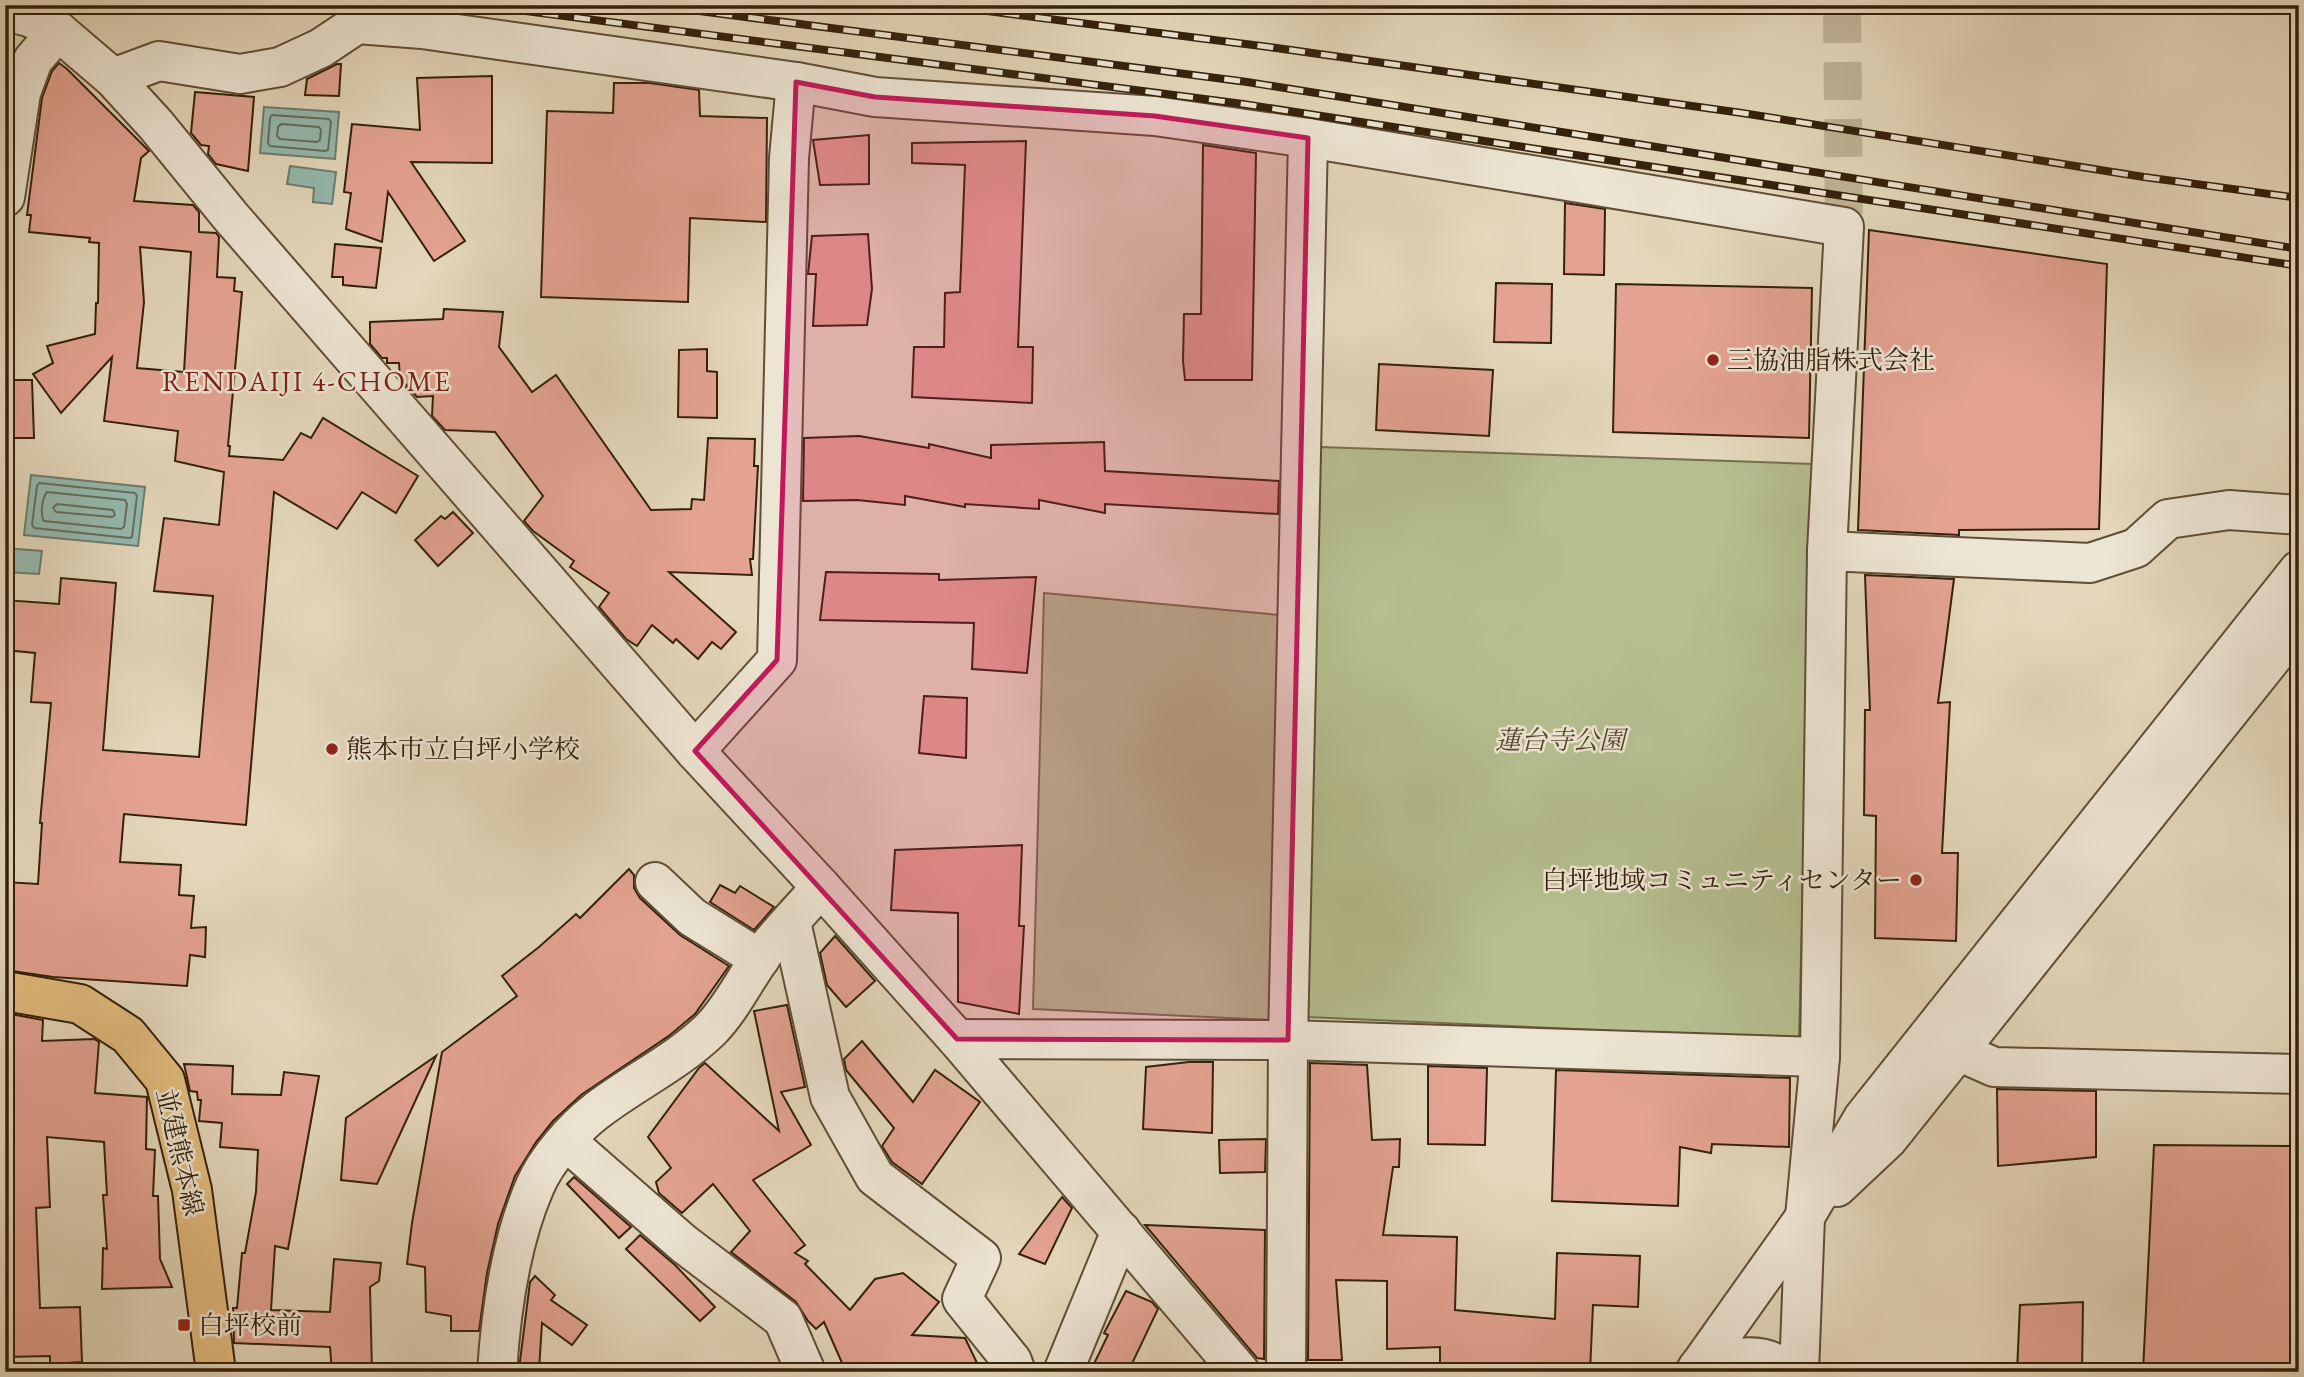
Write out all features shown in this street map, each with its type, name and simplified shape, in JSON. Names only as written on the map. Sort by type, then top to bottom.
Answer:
[{"type":"main road","name":"並建熊本線","points":[[5,991],[80,1004],[128,1035],[165,1080],[192,1190],[216,1372]]},
{"type":"street","points":[[5,11],[58,31],[113,78],[156,125],[231,217],[695,751],[957,1039],[1240,1372]]},
{"type":"street","points":[[113,78],[159,61],[240,74],[280,67],[321,48],[357,24],[422,30],[796,82],[875,97],[1155,116],[1308,138],[1844,227],[1827,551],[1820,1057],[1805,1217],[1799,1372]]},
{"type":"street","points":[[5,197],[20,93],[33,60],[58,31]]},
{"type":"street","points":[[695,751],[777,660],[789,158],[796,82]]},
{"type":"street","points":[[1286,1372],[1288,1041],[1308,138]]},
{"type":"street","points":[[1827,551],[2090,562],[2136,548],[2168,519],[2229,510],[2299,515]]},
{"type":"street","points":[[1697,1370],[1805,1217],[1863,1118],[2299,570]]},
{"type":"street","points":[[1805,1217],[1888,1139],[2299,624]]},
{"type":"street","points":[[656,882],[692,917],[760,959]]},
{"type":"street","points":[[497,1372],[500,1331],[514,1250],[535,1186],[543,1171],[566,1141],[595,1112],[655,1074],[710,1029],[734,1000],[760,959],[821,887]]},
{"type":"street","points":[[791,922],[830,1097],[875,1177],[981,1258],[962,1298],[1012,1361],[1016,1372]]},
{"type":"street","points":[[957,1039],[1288,1041],[1820,1057]]},
{"type":"street","points":[[1958,1051],[1994,1066],[2299,1074]]},
{"type":"street","points":[[566,1141],[684,1244],[783,1319],[806,1372]]},
{"type":"street","points":[[1063,1372],[1121,1231]]},
{"type":"street","points":[[1697,1370],[1734,1358],[1756,1358],[1780,1365],[1786,1372]]},
{"type":"highlighted area","points":[[796,82],[875,97],[1155,116],[1308,138],[1288,1040],[957,1039],[695,751],[777,660]]},
{"type":"green space","name":"蓮台寺公園","points":[[1320,447],[1813,464],[1799,1039],[1307,1017]]},
{"type":"green space","points":[[1044,593],[1279,615],[1273,1020],[1033,1009]]},
{"type":"water","points":[[264,107],[339,112],[335,159],[260,153]]},
{"type":"water","points":[[290,166],[336,172],[332,204],[313,202],[314,188],[287,184]]},
{"type":"water","points":[[31,475],[145,487],[138,546],[24,535]]},
{"type":"water","points":[[5,548],[42,551],[39,574],[5,572]]},
{"type":"building","points":[[59,63],[67,69],[149,151],[141,158],[134,201],[193,205],[199,212],[199,232],[216,233],[219,237],[217,277],[235,278],[234,291],[242,292],[229,456],[283,460],[301,433],[311,438],[323,418],[418,476],[396,513],[362,492],[337,529],[274,492],[246,825],[124,814],[120,862],[181,865],[179,895],[194,896],[191,928],[206,927],[205,957],[190,955],[187,986],[53,977],[5,970],[5,882],[38,884],[40,823],[51,703],[31,702],[35,653],[5,650],[5,600],[59,604],[61,578],[116,583],[103,750],[199,757],[213,596],[154,591],[164,518],[219,525],[224,472],[175,461],[178,431],[104,421],[112,357],[61,413],[33,374],[53,363],[47,346],[95,334],[98,303],[99,243],[89,242],[90,238],[29,232],[31,215],[27,215],[42,98],[52,71]],"holes":[[[140,247],[191,252],[184,372],[137,368],[144,302]]]},
{"type":"building","points":[[341,64],[339,96],[305,95],[307,79]]},
{"type":"building","points":[[492,76],[492,163],[411,162],[465,241],[434,261],[388,192],[382,242],[346,229],[351,193],[344,192],[352,124],[420,130],[417,78]]},
{"type":"building","points":[[614,83],[650,83],[699,90],[700,116],[767,118],[766,222],[690,218],[688,302],[541,297],[547,111],[613,113]]},
{"type":"building","points":[[195,92],[254,97],[248,171],[216,164],[208,154],[209,146],[201,145],[191,133]]},
{"type":"building","points":[[869,135],[869,184],[820,185],[813,140]]},
{"type":"building","points":[[1026,141],[1018,347],[1033,347],[1032,403],[912,397],[914,347],[944,347],[945,293],[960,292],[965,165],[912,163],[912,143]]},
{"type":"building","points":[[1203,145],[1256,153],[1252,380],[1185,380],[1184,314],[1201,314]]},
{"type":"building","points":[[1565,203],[1605,209],[1604,275],[1564,274]]},
{"type":"building","points":[[1869,230],[2107,264],[2099,529],[1959,530],[1959,535],[1858,530]]},
{"type":"building","points":[[868,234],[872,289],[867,325],[813,326],[816,274],[808,274],[812,236]]},
{"type":"building","points":[[335,244],[381,248],[376,288],[343,285],[343,277],[332,277]]},
{"type":"building","points":[[1496,283],[1552,284],[1551,343],[1494,342]]},
{"type":"building","name":"三協油脂株式会社","points":[[1616,284],[1812,288],[1809,438],[1613,432]]},
{"type":"building","points":[[444,309],[503,312],[499,347],[532,392],[556,375],[651,510],[691,509],[692,499],[704,500],[708,438],[755,439],[754,466],[758,466],[753,559],[750,559],[752,575],[669,572],[736,632],[721,649],[712,642],[698,659],[676,639],[673,643],[652,625],[637,646],[626,639],[599,607],[609,593],[570,567],[574,561],[533,531],[524,521],[543,496],[495,432],[445,430],[432,416],[433,396],[417,397],[400,378],[399,363],[387,363],[387,358],[382,358],[370,344],[370,322],[443,319]]},
{"type":"building","points":[[707,349],[707,371],[717,372],[717,418],[678,417],[679,350]]},
{"type":"building","points":[[1379,364],[1493,370],[1489,436],[1376,430]]},
{"type":"building","points":[[5,380],[32,380],[34,438],[5,438]]},
{"type":"building","points":[[859,436],[929,448],[929,444],[991,458],[991,445],[1104,442],[1105,471],[1279,481],[1278,514],[1105,504],[1105,513],[1039,500],[1039,509],[965,504],[965,507],[905,496],[905,505],[857,500],[803,501],[804,438]]},
{"type":"building","points":[[453,512],[473,533],[438,566],[415,540],[441,516],[445,519]]},
{"type":"building","points":[[826,572],[939,574],[939,580],[1036,577],[1027,673],[972,669],[974,623],[820,620]]},
{"type":"building","points":[[1865,575],[1954,579],[1938,703],[1950,702],[1942,853],[1958,853],[1956,941],[1875,938],[1876,816],[1864,815],[1865,710],[1870,710]]},
{"type":"building","points":[[924,696],[967,698],[966,758],[919,753]]},
{"type":"building","points":[[1022,845],[1019,926],[1024,926],[1019,1014],[958,1002],[958,913],[891,910],[895,850]]},
{"type":"building","points":[[629,869],[634,875],[634,888],[640,898],[680,935],[729,966],[695,1014],[670,1035],[581,1095],[553,1121],[536,1142],[515,1176],[498,1224],[487,1273],[479,1331],[451,1331],[451,1316],[426,1312],[425,1267],[407,1264],[442,1052],[517,996],[502,976],[576,914],[580,918]]},
{"type":"building","points":[[720,885],[735,893],[740,886],[774,907],[754,930],[710,902]]},
{"type":"building","points":[[835,936],[875,981],[846,1007],[827,985],[820,953]]},
{"type":"building","points":[[787,1005],[805,1087],[781,1092],[811,1145],[753,1180],[805,1245],[795,1253],[808,1261],[805,1264],[850,1310],[875,1279],[903,1273],[939,1302],[912,1335],[965,1338],[978,1365],[962,1372],[846,1372],[824,1322],[816,1329],[796,1302],[731,1252],[750,1231],[713,1184],[682,1213],[659,1193],[656,1182],[671,1168],[648,1137],[705,1063],[779,1131],[754,1011]]},
{"type":"building","points":[[5,1013],[43,1020],[42,1041],[94,1039],[99,1042],[95,1093],[147,1097],[146,1149],[155,1150],[153,1196],[158,1196],[160,1259],[172,1287],[102,1289],[103,1248],[107,1249],[103,1195],[107,1195],[104,1142],[47,1137],[50,1207],[36,1208],[40,1308],[80,1307],[82,1362],[50,1364],[50,1356],[5,1357],[5,1249],[12,1249],[5,1178]]},
{"type":"building","points":[[862,1041],[913,1102],[935,1070],[980,1102],[922,1184],[892,1162],[882,1146],[894,1128],[846,1070],[844,1059]]},
{"type":"building","points":[[436,1056],[377,1184],[341,1180],[346,1118]]},
{"type":"building","points":[[1213,1062],[1212,1133],[1143,1129],[1146,1067]]},
{"type":"building","points":[[1310,1063],[1367,1065],[1372,1140],[1400,1139],[1399,1167],[1393,1167],[1383,1235],[1457,1237],[1455,1310],[1555,1319],[1557,1253],[1640,1256],[1638,1307],[1593,1305],[1590,1372],[1479,1372],[1479,1369],[1440,1368],[1440,1347],[1387,1349],[1387,1281],[1336,1280],[1342,1360],[1308,1360]]},
{"type":"building","points":[[184,1064],[233,1066],[232,1094],[281,1095],[284,1072],[319,1076],[288,1249],[275,1246],[271,1310],[330,1312],[334,1259],[381,1263],[379,1281],[370,1287],[372,1372],[332,1372],[330,1347],[234,1343],[233,1308],[237,1308],[242,1253],[245,1253],[256,1192],[258,1150],[220,1147],[222,1123],[199,1121],[201,1100],[198,1100],[197,1092],[190,1091]]},
{"type":"building","points":[[1428,1066],[1487,1068],[1485,1145],[1428,1144]]},
{"type":"building","points":[[1556,1070],[1790,1078],[1789,1147],[1712,1144],[1711,1153],[1680,1147],[1678,1206],[1552,1201]]},
{"type":"building","points":[[1997,1089],[2096,1091],[2096,1157],[1998,1166]]},
{"type":"building","points":[[1266,1139],[1265,1172],[1220,1173],[1219,1140]]},
{"type":"building","points":[[2154,1145],[2299,1146],[2299,1372],[2143,1372]]},
{"type":"building","points":[[574,1177],[631,1227],[619,1238],[567,1184]]},
{"type":"building","points":[[1062,1197],[1072,1208],[1045,1264],[1019,1254]]},
{"type":"building","points":[[1145,1225],[1265,1230],[1264,1359],[1257,1358]]},
{"type":"building","points":[[640,1235],[675,1265],[715,1307],[700,1321],[626,1249]]},
{"type":"building","points":[[535,1276],[555,1295],[551,1300],[587,1325],[572,1345],[542,1323],[539,1370],[519,1369],[530,1282]]},
{"type":"building","points":[[1126,1291],[1152,1302],[1158,1309],[1128,1372],[1090,1372],[1108,1335],[1104,1333]]},
{"type":"building","points":[[2083,1302],[2082,1372],[2017,1372],[2020,1305]]},
{"type":"tunnel","points":[[1842,5],[1844,227]]},
{"type":"railway","points":[[479,5],[1243,104],[2299,266]]},
{"type":"railway","points":[[653,5],[1247,82],[2299,249]]},
{"type":"railway","points":[[940,5],[1269,47],[1742,113],[2144,177],[2299,198]]},
{"type":"place","name":"三協油脂株式会社","points":[[1713,360]]},
{"type":"place","name":"熊本市立白坪小学校","points":[[332,749]]},
{"type":"place","name":"白坪地域コミュニティセンター","points":[[1916,880]]},
{"type":"place","name":"白坪校前","points":[[184,1325]]},
{"type":"district","name":"RENDAIJI 4-CHOME","points":[[307,381]]}]
